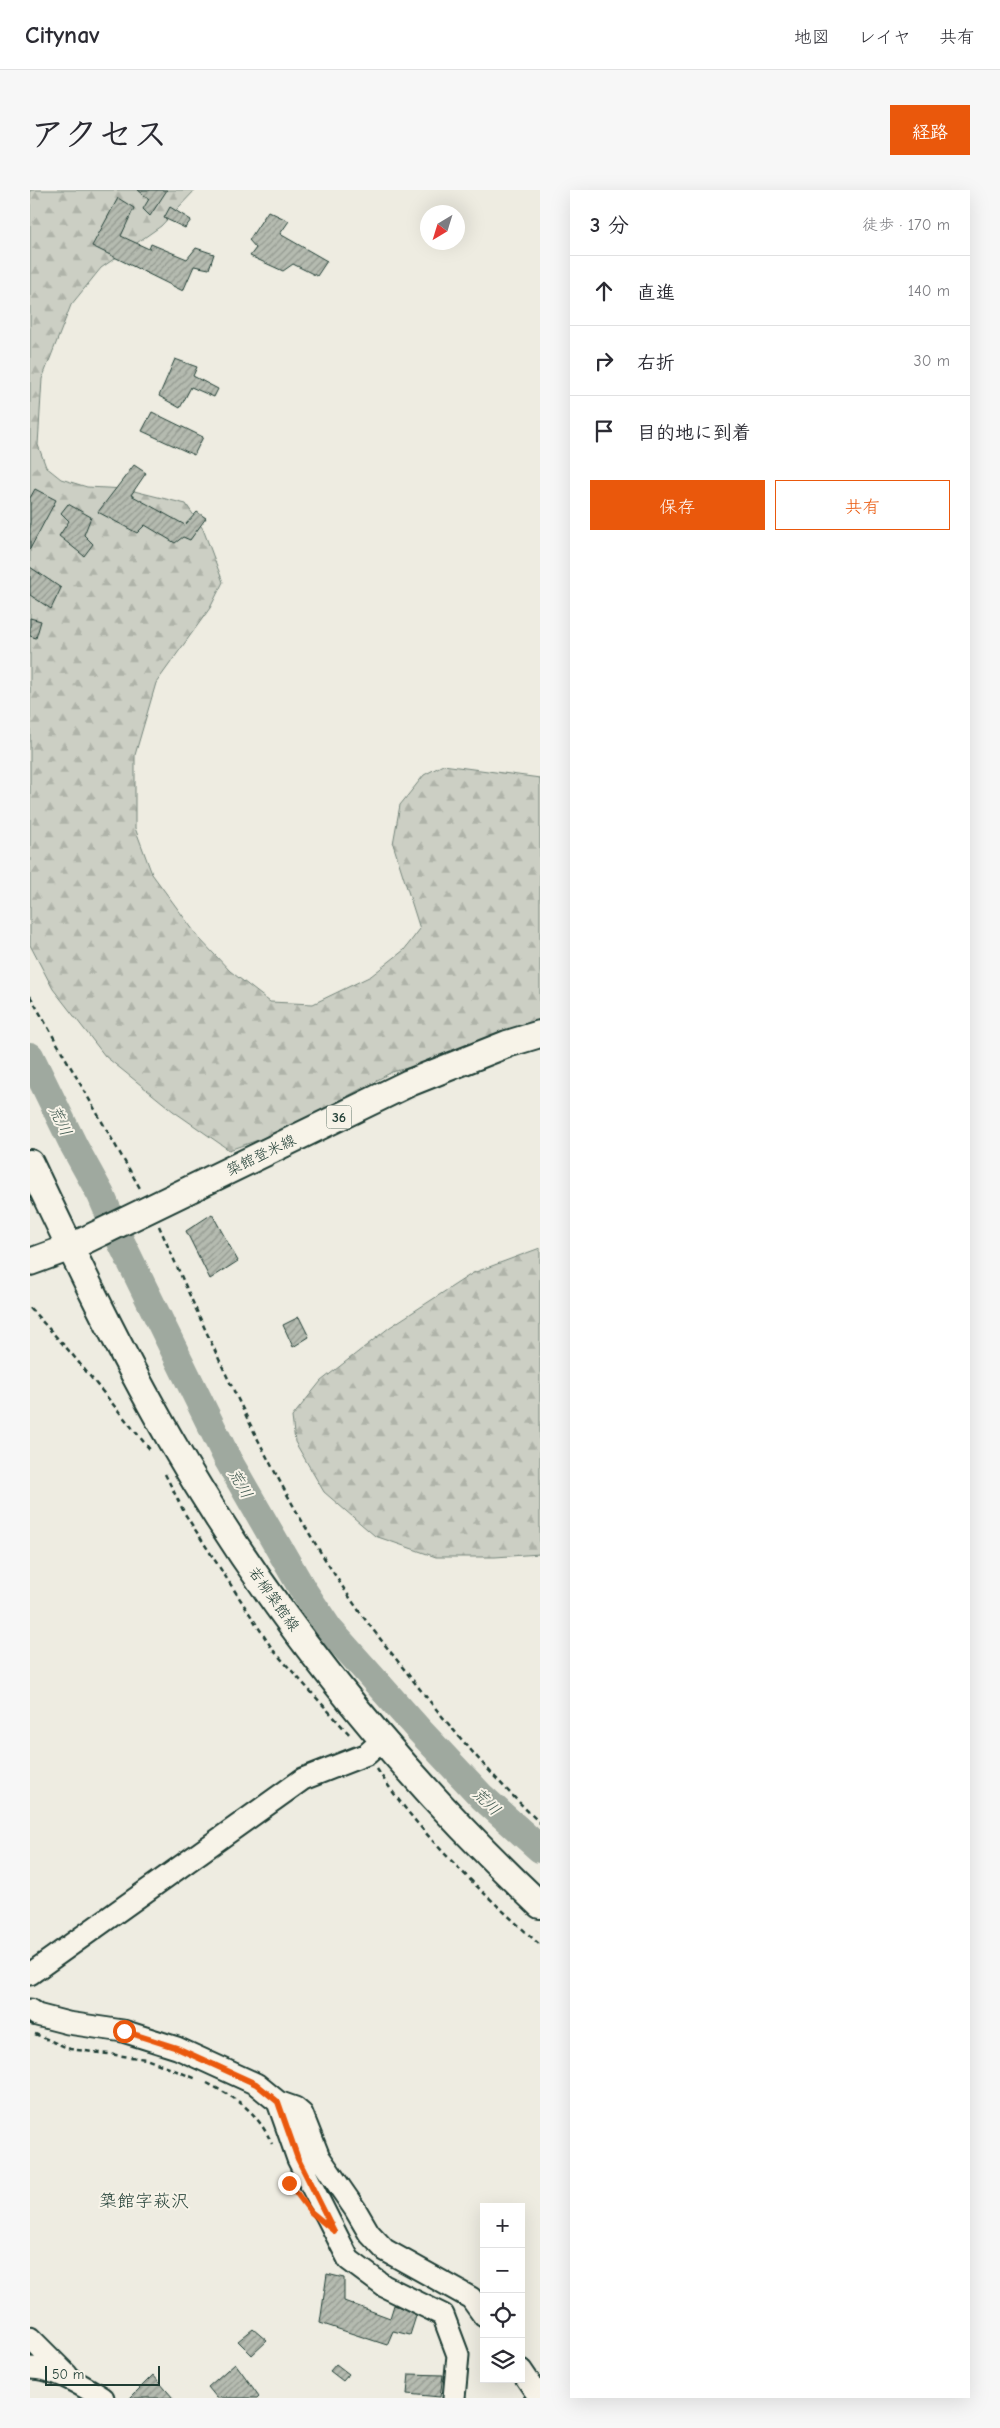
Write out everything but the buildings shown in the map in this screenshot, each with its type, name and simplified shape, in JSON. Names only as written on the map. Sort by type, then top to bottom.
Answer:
[{"type":"main road","name":"築館登米線","points":[[34,1262],[80,1242],[409,1083],[507,1044],[540,1034]]},
{"type":"main road","points":[[30,1163],[80,1242]]},
{"type":"main road","name":"若柳築館線","points":[[80,1242],[142,1389],[205,1496],[257,1575],[341,1690],[383,1740],[469,1836],[540,1905]]},
{"type":"street","points":[[30,1974],[303,1779],[367,1754],[383,1740]]},
{"type":"street","points":[[30,2010],[37,2015],[68,2023],[124,2031],[177,2048],[256,2084],[278,2102],[295,2108],[302,2114],[319,2157],[355,2208],[369,2234],[385,2250],[471,2298],[480,2310]]},
{"type":"street","points":[[278,2102],[298,2159],[349,2260],[384,2286],[443,2315],[458,2355],[454,2398]]},
{"type":"street","points":[[30,2338],[73,2380]]},
{"type":"street","points":[[30,2368],[38,2368],[73,2380],[103,2398]]},
{"type":"street","points":[[525,2376],[540,2398]]},
{"type":"path","points":[[30,996],[147,1210],[257,1438],[318,1546],[359,1611],[431,1704],[499,1784],[540,1822]]},
{"type":"path","points":[[30,2032],[70,2049],[146,2059],[200,2080],[237,2098],[266,2130],[274,2148]]},
{"type":"green space","points":[[30,190],[195,190],[161,226],[101,268],[71,305],[42,379],[38,445],[46,467],[61,479],[87,487],[126,489],[186,504],[203,529],[223,582],[210,608],[156,683],[135,755],[135,828],[152,874],[199,938],[230,971],[270,1002],[313,1004],[371,976],[404,950],[420,929],[393,844],[400,805],[424,775],[443,765],[540,778],[540,1024],[438,1060],[392,1072],[322,1110],[261,1139],[229,1150],[173,1111],[105,1056],[53,989],[30,945]]},
{"type":"green space","points":[[540,1248],[540,1554],[495,1557],[436,1557],[375,1536],[324,1492],[295,1442],[292,1417],[321,1381],[390,1327],[473,1273]]},
{"type":"waterway","name":"荒川","points":[[30,1056],[74,1146],[101,1195],[121,1242],[228,1460],[303,1590],[329,1629],[419,1730],[482,1797],[540,1849]]},
{"type":"district","name":"築館字萩沢","points":[[144,2201]]},
{"type":"route","points":[[124,2031],[177,2048],[256,2084],[278,2102],[298,2159],[334,2231],[311,2212],[289,2183]]}]
